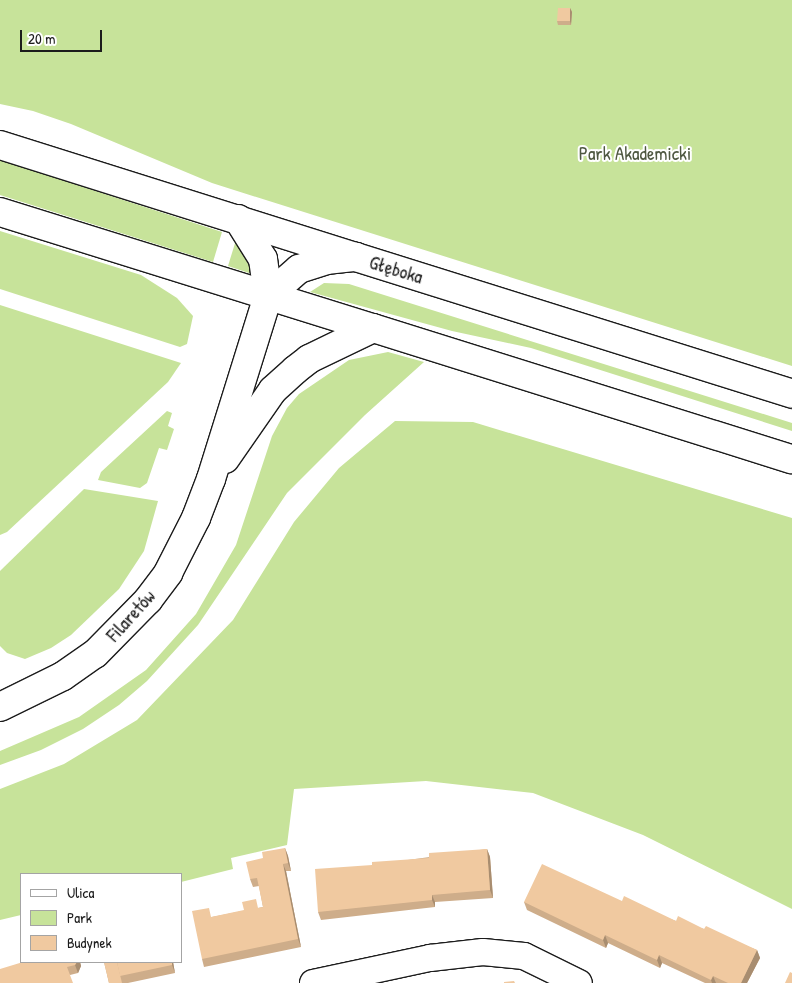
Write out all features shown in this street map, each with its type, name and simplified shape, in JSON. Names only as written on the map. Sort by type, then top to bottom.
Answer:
[{"type":"main road","name":"Głęboka","points":[[0,145],[792,394]]},
{"type":"main road","points":[[0,212],[792,459]]},
{"type":"main road","name":"Filaretów","points":[[2,701],[63,676],[95,654],[123,628],[168,573],[196,518],[211,479],[268,296],[263,259],[238,220]]},
{"type":"main road","points":[[268,296],[299,269],[326,260],[356,257]]},
{"type":"main road","name":"Filaretów","points":[[211,479],[273,390],[309,359],[373,328]]},
{"type":"street","points":[[313,983],[430,958],[483,952],[524,956],[579,983]]},
{"type":"green space","name":"Park Akademicki","points":[[0,0],[792,0],[792,366],[212,183],[71,124],[33,111],[0,104]]},
{"type":"green space","points":[[0,160],[222,232],[213,262],[0,195]]},
{"type":"green space","points":[[0,231],[141,275],[177,298],[193,316],[187,344],[180,347],[0,289]]},
{"type":"green space","points":[[236,240],[248,254],[255,275],[228,266]]},
{"type":"green space","points":[[324,283],[349,284],[792,423],[792,431],[531,348],[452,331],[310,292]]},
{"type":"green space","points":[[0,305],[181,363],[168,382],[7,532],[0,535]]},
{"type":"green space","points":[[388,352],[424,362],[365,415],[287,493],[198,625],[147,681],[119,705],[83,729],[41,750],[0,765],[0,751],[79,717],[146,670],[196,614],[236,545],[272,436],[287,408],[299,394],[349,360]]},
{"type":"green space","points":[[167,411],[172,413],[168,426],[174,429],[167,450],[159,448],[147,483],[140,488],[98,480],[101,472]]},
{"type":"green space","points":[[395,421],[473,422],[792,518],[792,909],[643,835],[533,793],[426,781],[294,789],[287,845],[231,858],[233,869],[182,882],[182,873],[20,873],[20,915],[0,920],[0,789],[64,764],[137,720],[233,620],[294,522],[339,468]]},
{"type":"green space","points":[[84,489],[158,501],[144,551],[119,589],[71,635],[51,648],[25,659],[7,653],[0,646],[0,571]]},
{"type":"building","points":[[558,8],[570,8],[570,21],[557,21]]},
{"type":"building","points":[[285,848],[288,863],[283,864],[298,939],[202,959],[192,911],[209,908],[211,917],[244,910],[242,902],[256,899],[258,908],[263,907],[257,878],[250,879],[246,862],[263,858],[262,852]]},
{"type":"building","points":[[487,849],[490,890],[432,895],[432,900],[318,912],[315,869],[429,858],[429,853]]},
{"type":"building","points":[[542,864],[622,901],[624,896],[676,921],[678,916],[704,929],[706,926],[757,950],[741,983],[728,983],[713,976],[711,980],[659,955],[657,960],[605,935],[603,940],[524,902]]},
{"type":"building","points":[[20,963],[76,963],[67,967],[73,983],[0,983],[0,969]]},
{"type":"building","points":[[104,963],[117,963],[122,983],[109,983]]},
{"type":"building","points":[[117,963],[172,963],[172,965],[120,976]]},
{"type":"building","points":[[790,972],[792,973],[792,983],[785,983]]},
{"type":"building","points":[[514,981],[515,983],[504,983],[504,982]]}]
